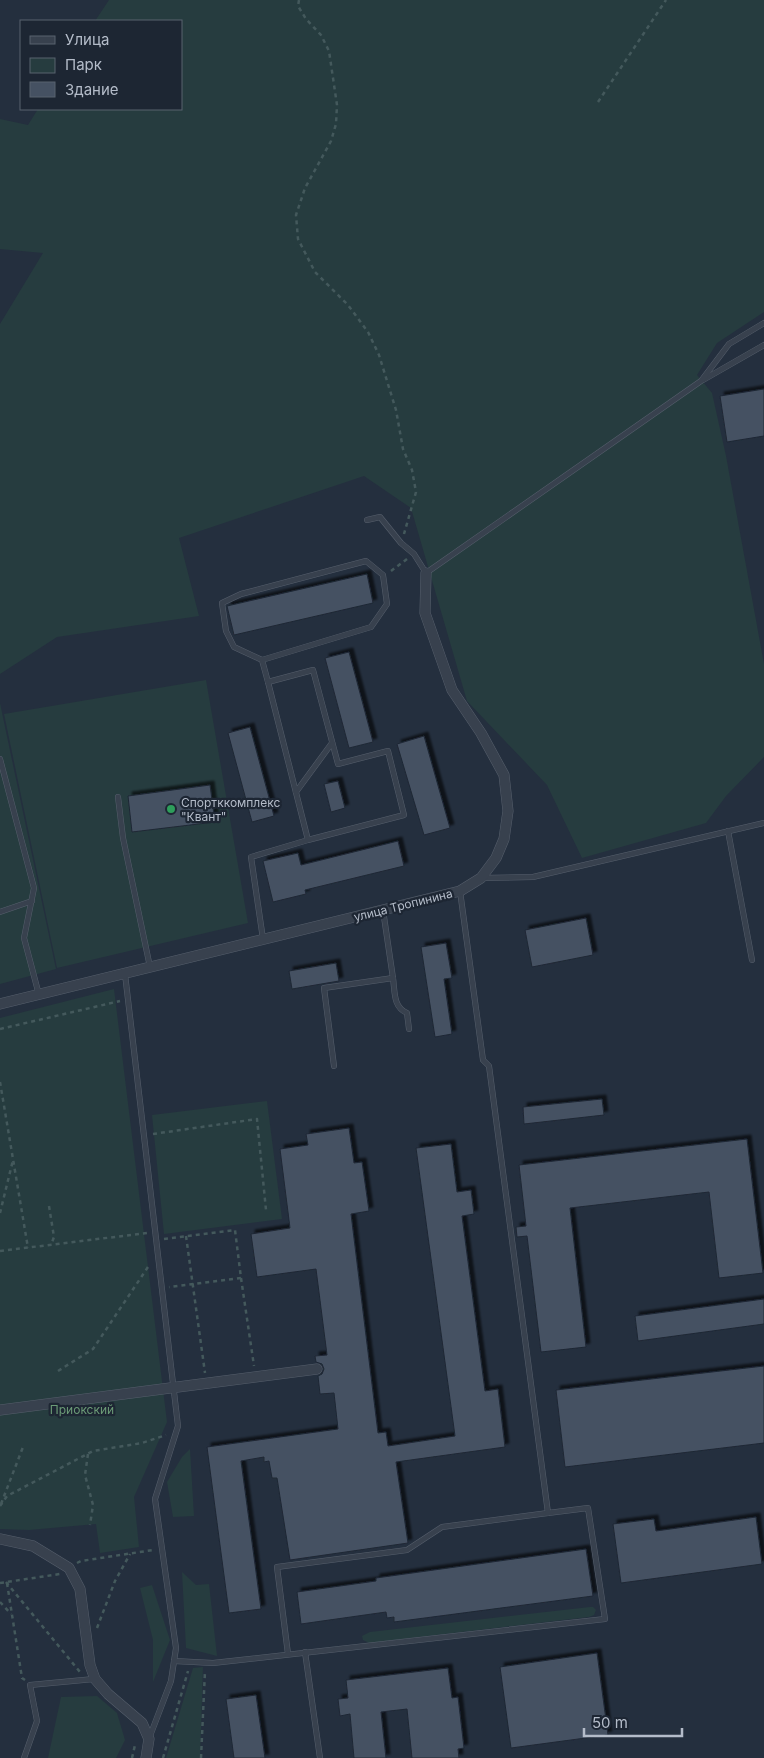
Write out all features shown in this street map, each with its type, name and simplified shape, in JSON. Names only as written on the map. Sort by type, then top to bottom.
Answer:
[{"type":"street","name":"улица Тропинина","points":[[0,1004],[460,891],[481,878],[496,858],[504,839],[508,811],[504,775],[481,733],[452,690],[425,613],[426,573]]},
{"type":"street","points":[[0,1410],[317,1369]]},
{"type":"street","points":[[0,1539],[33,1546],[69,1568],[80,1588],[90,1665],[90,1679],[142,1723],[149,1739],[146,1758]]},
{"type":"lane","points":[[701,381],[729,344],[764,323]]},
{"type":"lane","points":[[367,520],[380,518],[401,543],[414,554],[426,573],[701,381],[764,345]]},
{"type":"lane","points":[[366,561],[383,576],[387,604],[371,627],[262,660],[234,647],[226,631],[222,602],[240,594],[366,561]]},
{"type":"lane","points":[[262,660],[308,840]]},
{"type":"lane","points":[[263,939],[251,857],[404,815],[388,751],[338,764],[313,670],[268,682]]},
{"type":"lane","points":[[296,792],[332,743]]},
{"type":"lane","points":[[0,759],[34,888],[24,938],[39,995]]},
{"type":"lane","points":[[118,797],[123,838],[150,967]]},
{"type":"lane","points":[[481,878],[533,877],[764,823]]},
{"type":"lane","points":[[728,831],[752,960]]},
{"type":"lane","points":[[460,891],[483,1060],[489,1066],[548,1513]]},
{"type":"lane","points":[[0,912],[32,901]]},
{"type":"lane","points":[[383,910],[396,1005],[400,1010],[407,1012],[409,1029]]},
{"type":"lane","points":[[125,974],[178,1426],[155,1499],[176,1648],[171,1681],[149,1739]]},
{"type":"lane","points":[[334,1066],[324,988],[393,978]]},
{"type":"lane","points":[[174,1661],[205,1662],[288,1654],[605,1620],[588,1508],[442,1527],[407,1550],[277,1567],[288,1654]]},
{"type":"lane","points":[[305,1652],[320,1758]]},
{"type":"lane","points":[[24,1758],[37,1721],[30,1685],[90,1679]]},
{"type":"path","points":[[298,0],[298,6],[306,19],[322,36],[329,51],[337,105],[336,124],[331,140],[305,188],[296,215],[298,239],[315,272],[348,306],[368,332],[379,355],[396,410],[403,449],[412,470],[416,492],[401,543]]},
{"type":"path","points":[[598,102],[666,0]]},
{"type":"path","points":[[383,576],[414,554]]},
{"type":"path","points":[[0,1029],[128,999]]},
{"type":"path","points":[[0,1082],[28,1248]]},
{"type":"path","points":[[144,1136],[257,1119],[266,1210]]},
{"type":"path","points":[[0,1213],[13,1159]]},
{"type":"path","points":[[49,1206],[54,1237],[51,1245]]},
{"type":"path","points":[[157,1240],[235,1230],[255,1377]]},
{"type":"path","points":[[0,1251],[156,1232]]},
{"type":"path","points":[[186,1236],[206,1383]]},
{"type":"path","points":[[58,1371],[93,1349],[158,1250]]},
{"type":"path","points":[[163,1288],[241,1278]]},
{"type":"path","points":[[0,1506],[8,1496],[88,1454],[142,1443],[177,1432]]},
{"type":"path","points":[[0,1506],[23,1447]]},
{"type":"path","points":[[88,1454],[85,1475],[93,1505],[90,1525]]},
{"type":"path","points":[[0,1583],[58,1576],[81,1561],[161,1549]]},
{"type":"path","points":[[85,1633],[96,1631],[115,1581],[130,1554]]},
{"type":"path","points":[[6,1582],[22,1678],[30,1685]]},
{"type":"path","points":[[6,1582],[90,1679]]},
{"type":"path","points":[[0,1602],[12,1615]]},
{"type":"path","points":[[163,1758],[191,1662]]},
{"type":"path","points":[[201,1758],[205,1662]]},
{"type":"green space","points":[[109,0],[764,0],[764,312],[717,343],[697,375],[712,393],[726,456],[764,664],[764,757],[726,796],[706,823],[582,858],[547,785],[467,701],[411,508],[364,476],[179,538],[199,616],[57,637],[0,674],[0,324],[43,253],[0,249],[0,119],[28,125],[37,110],[182,110],[182,20],[96,20]]},
{"type":"green space","points":[[206,680],[248,923],[57,968],[4,714]]},
{"type":"green space","points":[[0,703],[56,969],[0,984]]},
{"type":"green space","name":"Приокский","points":[[114,989],[167,1422],[134,1497],[139,1547],[100,1553],[96,1524],[29,1530],[0,1529],[0,1018]]},
{"type":"green space","points":[[267,1101],[282,1219],[164,1234],[152,1115]]},
{"type":"green space","points":[[190,1449],[194,1516],[173,1517],[167,1482],[182,1457]]},
{"type":"green space","points":[[182,1572],[196,1585],[209,1584],[217,1656],[186,1648]]},
{"type":"green space","points":[[152,1585],[170,1640],[153,1682],[153,1640],[140,1588]]},
{"type":"green space","points":[[593,1607],[596,1610],[594,1615],[589,1617],[369,1643],[363,1640],[362,1636],[370,1632]]},
{"type":"green space","points":[[203,1667],[200,1758],[166,1758],[193,1668]]},
{"type":"green space","points":[[97,1696],[117,1713],[125,1740],[116,1758],[48,1758],[61,1697]]},
{"type":"building","points":[[764,389],[764,436],[727,442],[720,396]]},
{"type":"building","points":[[367,574],[373,603],[234,635],[227,606]]},
{"type":"building","points":[[349,652],[373,742],[349,748],[325,658]]},
{"type":"building","points":[[250,727],[274,816],[252,822],[228,733]]},
{"type":"building","points":[[424,736],[450,828],[424,835],[397,744]]},
{"type":"building","points":[[338,781],[345,808],[331,812],[324,784]]},
{"type":"building","name":"Спортккомплекс \"Квант\"","points":[[210,785],[215,822],[132,832],[128,796]]},
{"type":"building","points":[[398,841],[404,866],[305,890],[306,894],[273,902],[263,861],[298,853],[301,865]]},
{"type":"building","points":[[586,918],[593,955],[532,967],[525,930]]},
{"type":"building","points":[[446,943],[452,978],[444,979],[452,1034],[435,1037],[421,947]]},
{"type":"building","points":[[336,963],[339,981],[292,989],[289,971]]},
{"type":"building","points":[[602,1099],[604,1115],[524,1124],[523,1107]]},
{"type":"building","points":[[349,1128],[354,1163],[362,1162],[369,1211],[351,1214],[378,1433],[386,1432],[388,1446],[455,1436],[416,1148],[451,1144],[457,1192],[471,1190],[474,1214],[462,1216],[485,1391],[498,1389],[505,1447],[396,1462],[408,1543],[290,1560],[277,1478],[272,1478],[269,1461],[264,1462],[264,1457],[241,1461],[261,1609],[229,1613],[207,1447],[338,1429],[334,1393],[320,1394],[318,1376],[322,1374],[324,1369],[322,1364],[316,1362],[315,1356],[327,1355],[316,1269],[257,1277],[251,1234],[290,1228],[280,1149],[308,1145],[306,1134]]},
{"type":"building","points":[[747,1139],[763,1273],[719,1278],[709,1192],[570,1208],[586,1347],[541,1352],[527,1236],[517,1237],[516,1227],[526,1226],[519,1165]]},
{"type":"building","points":[[764,1299],[764,1324],[638,1341],[635,1316]]},
{"type":"building","points":[[764,1366],[764,1443],[565,1467],[556,1390]]},
{"type":"building","points":[[756,1517],[762,1564],[621,1583],[613,1524],[654,1519],[656,1531]]},
{"type":"building","points":[[586,1549],[593,1596],[394,1622],[394,1617],[387,1618],[386,1612],[301,1624],[297,1592],[376,1581],[376,1578]]},
{"type":"building","points":[[597,1653],[608,1735],[511,1748],[500,1667]]},
{"type":"building","points":[[448,1668],[452,1698],[458,1697],[464,1748],[458,1749],[459,1758],[412,1758],[407,1709],[381,1712],[386,1758],[354,1758],[350,1714],[340,1716],[338,1699],[348,1698],[346,1680]]},
{"type":"building","points":[[256,1695],[265,1758],[234,1758],[226,1699]]},
{"type":"place","name":"Спортккомплекс \"Квант\"","points":[[171,809]]}]
